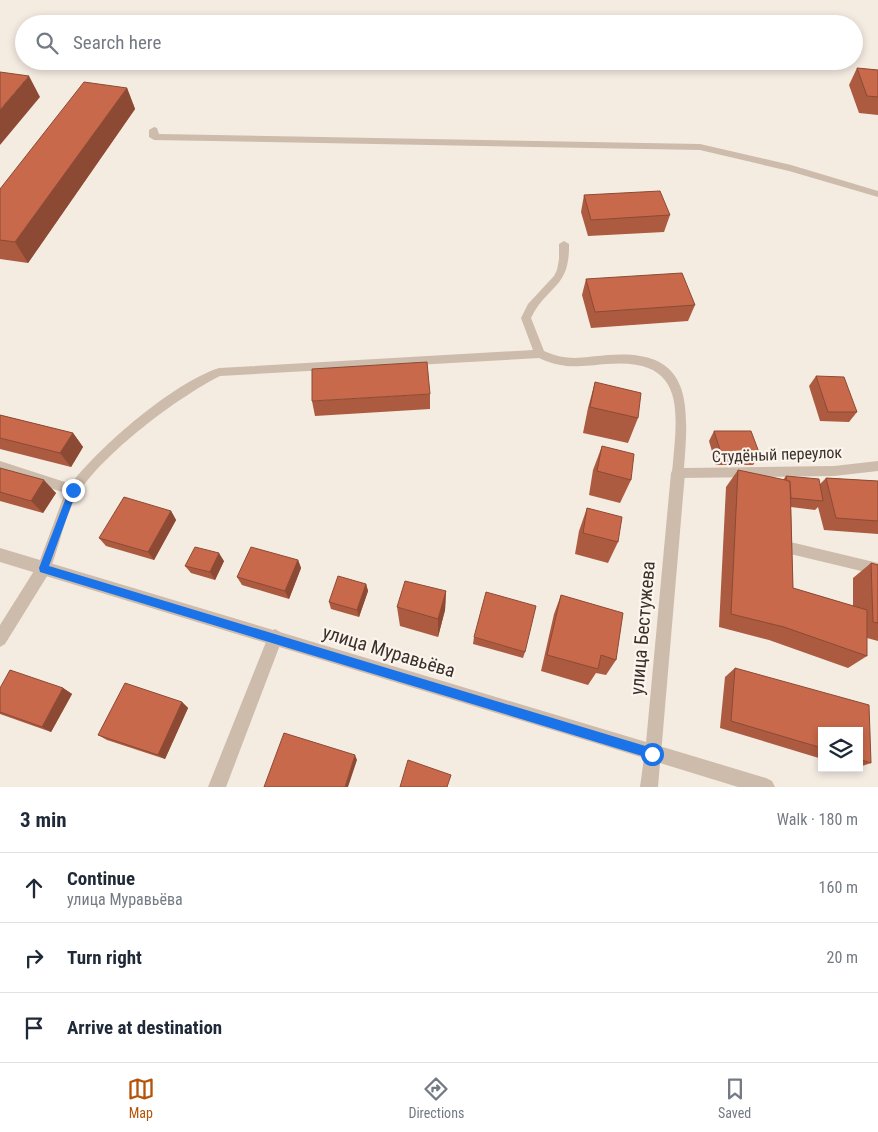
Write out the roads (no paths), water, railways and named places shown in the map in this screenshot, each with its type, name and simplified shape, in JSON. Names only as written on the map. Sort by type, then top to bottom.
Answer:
[{"type":"street","points":[[154,130],[154,137],[700,147],[725,151],[791,168],[878,194]]},
{"type":"street","name":"улица Бестужева","points":[[649,787],[678,473]]},
{"type":"street","name":"улица Муравьёва","points":[[0,555],[766,787]]},
{"type":"street","points":[[0,639],[44,568]]},
{"type":"street","points":[[217,787],[275,637]]},
{"type":"lane","points":[[540,354],[526,318],[530,306],[560,276],[566,258],[564,244]]},
{"type":"lane","points":[[44,568],[73,490],[86,473],[118,442],[202,378],[219,372],[540,354],[558,363],[576,365],[618,359],[638,360],[659,366],[674,380],[682,403],[678,473]]},
{"type":"lane","points":[[0,466],[73,490]]},
{"type":"lane","name":"Студёный переулок","points":[[678,473],[834,471],[878,466]]},
{"type":"lane","points":[[782,546],[878,569]]}]
